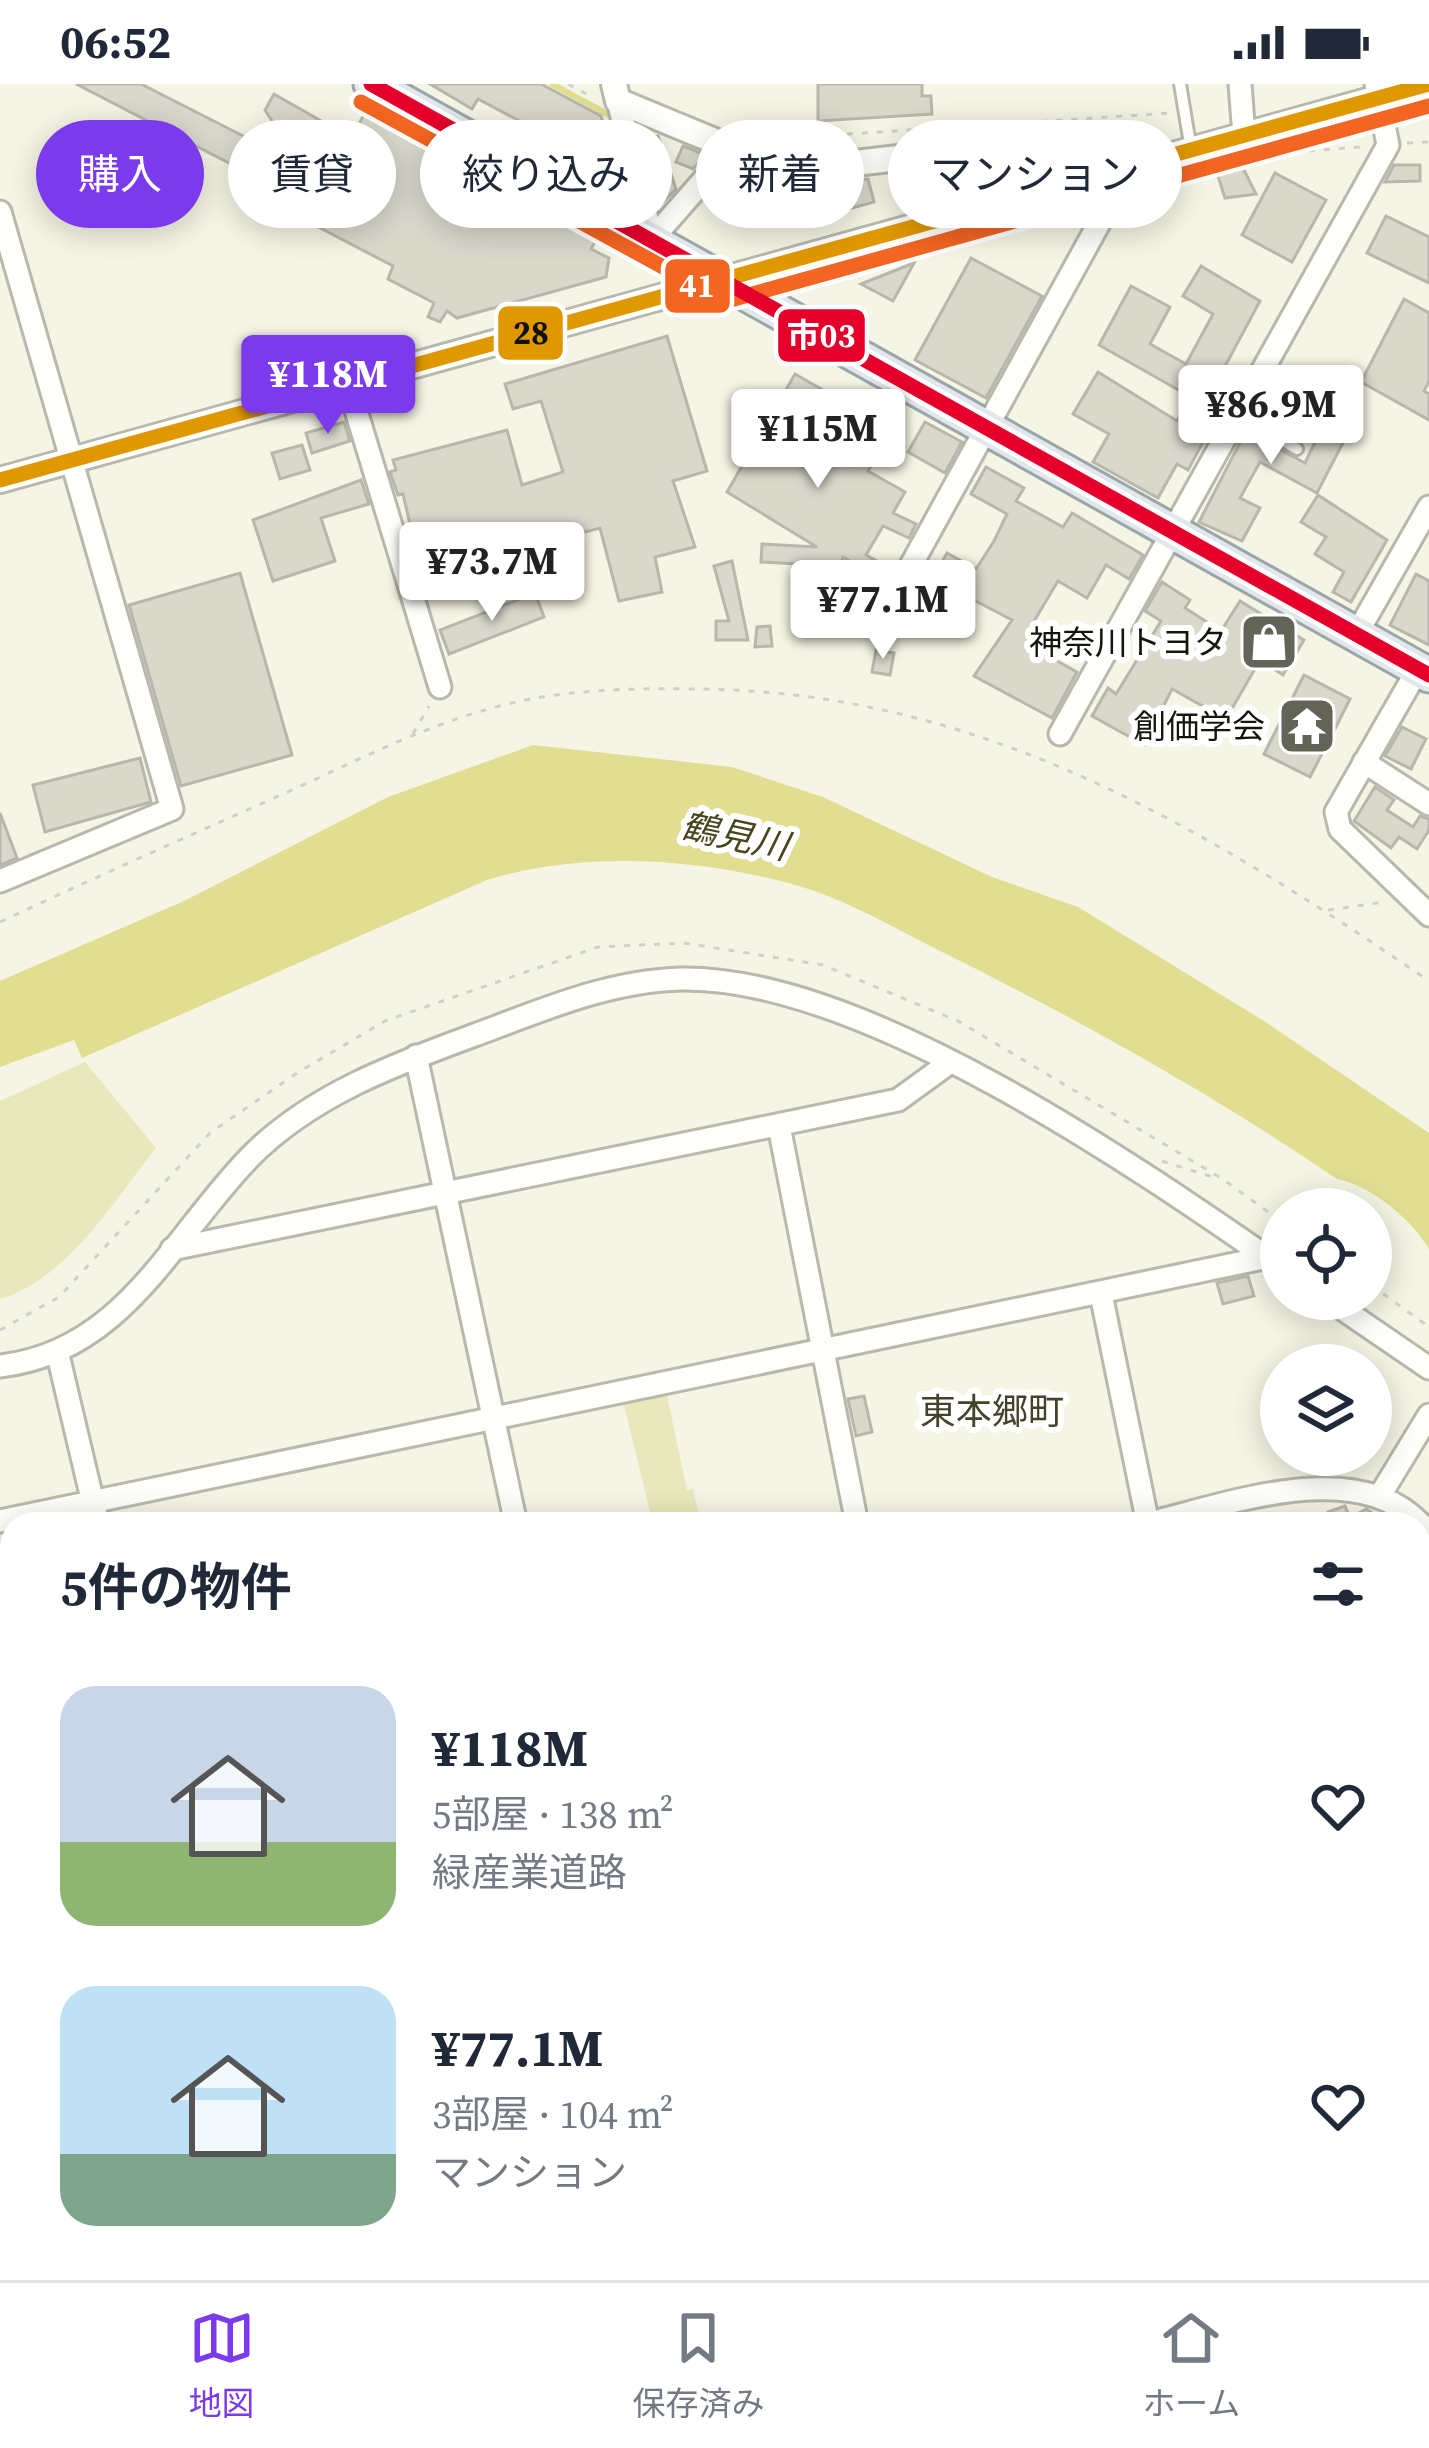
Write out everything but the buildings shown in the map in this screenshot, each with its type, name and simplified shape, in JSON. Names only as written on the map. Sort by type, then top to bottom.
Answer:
[{"type":"main road","points":[[371,84],[728,279],[1424,672]]},
{"type":"street","points":[[1240,84],[1244,136]]},
{"type":"street","points":[[1182,153],[1377,91],[1429,84]]},
{"type":"street","points":[[1060,734],[1388,145],[1377,91]]},
{"type":"street","points":[[616,93],[652,239]]},
{"type":"street","points":[[616,93],[696,132]]},
{"type":"street","points":[[652,239],[696,188]]},
{"type":"street","points":[[0,212],[172,808],[0,880]]},
{"type":"street","points":[[0,480],[915,228]]},
{"type":"street","points":[[893,598],[1097,228]]},
{"type":"street","points":[[348,384],[440,687]]},
{"type":"street","points":[[1357,635],[1429,507]]},
{"type":"street","points":[[1422,907],[1340,829],[1336,812],[1341,795],[1424,672]]},
{"type":"street","points":[[1364,762],[1429,804]]},
{"type":"street","points":[[0,1366],[58,1355],[100,1329],[254,1154],[322,1100],[416,1056],[614,985],[681,979],[738,982],[802,999],[1036,1106],[1260,1253]]},
{"type":"street","points":[[416,1056],[513,1512]]},
{"type":"street","points":[[172,1249],[898,1100],[949,1063]]},
{"type":"street","points":[[778,1126],[855,1512]]},
{"type":"street","points":[[99,1512],[493,1416],[1260,1265]]},
{"type":"street","points":[[1101,1294],[1145,1512]]},
{"type":"street","points":[[1359,1320],[1429,1368]]},
{"type":"street","points":[[58,1355],[95,1512]]},
{"type":"street","points":[[1378,1496],[1429,1414]]},
{"type":"street","points":[[1195,1512],[1258,1496],[1346,1491],[1378,1496],[1409,1512]]},
{"type":"lane","points":[[1180,84],[1191,150]]},
{"type":"lane","points":[[1237,414],[1297,449]]},
{"type":"path","points":[[568,84],[602,102],[616,93]]},
{"type":"path","points":[[1059,120],[1183,112]]},
{"type":"path","points":[[1280,153],[1429,142]]},
{"type":"path","points":[[412,736],[440,687]]},
{"type":"path","points":[[0,922],[412,736],[495,707],[593,691],[755,689],[835,699],[938,721],[1049,760],[1163,812],[1328,910],[1429,981]]},
{"type":"path","points":[[1328,910],[1422,907]]},
{"type":"path","points":[[0,1330],[59,1297],[210,1133],[297,1072],[385,1021],[598,947],[684,943],[738,948],[842,973],[958,1021],[1260,1206]]},
{"type":"path","points":[[1392,1301],[1428,1328]]},
{"type":"green space","points":[[85,1062],[156,1148],[68,1256],[25,1289],[0,1299],[0,1101]]},
{"type":"green space","points":[[666,1391],[687,1490],[693,1489],[698,1512],[650,1512],[623,1401]]},
{"type":"water","name":"鶴見川","points":[[533,745],[732,767],[823,797],[992,877],[1078,907],[1264,1021],[1429,1133],[1429,1249],[1392,1208],[1392,1188],[1360,1188],[1337,1179],[1193,1087],[873,916],[820,893],[725,869],[603,861],[524,870],[487,880],[82,1058],[74,1040],[0,1067],[0,981],[184,901],[388,797]]},
{"type":"waterway","points":[[552,84],[611,116]]},
{"type":"transit line","name":"市03","points":[[371,84],[1429,675]]},
{"type":"transit line","name":"28","points":[[0,480],[1429,84]]},
{"type":"transit line","name":"41","points":[[361,102],[718,297]]},
{"type":"transit line","name":"41","points":[[734,299],[1429,106]]},
{"type":"place","name":"神奈川トヨタ","points":[[1269,642]]},
{"type":"place","name":"創価学会","points":[[1307,726]]},
{"type":"district","name":"東本郷町","points":[[992,1411]]}]
